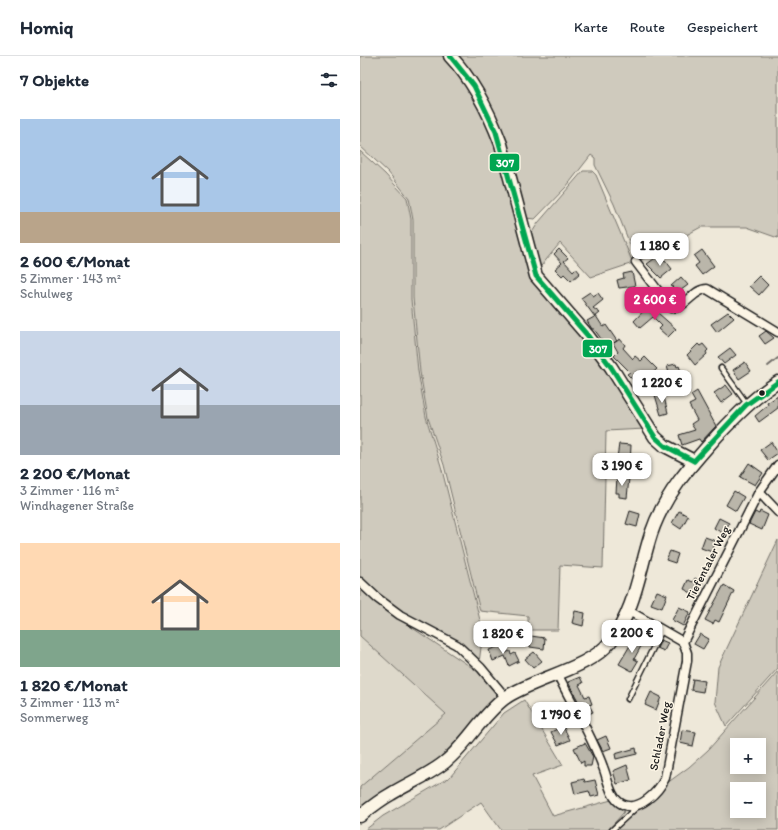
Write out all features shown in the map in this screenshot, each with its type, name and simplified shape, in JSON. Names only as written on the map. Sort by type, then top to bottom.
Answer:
[{"type":"main road","points":[[450,56],[476,89],[495,127],[501,144],[536,276],[588,336],[620,379],[655,437],[665,446],[694,461]]},
{"type":"main road","points":[[360,816],[383,798],[432,771],[447,760],[485,716],[506,698],[585,661],[609,644],[620,629],[629,611],[651,534],[674,487],[694,461],[747,405],[778,382]]},
{"type":"street","points":[[636,262],[671,308],[682,306],[700,292],[707,289],[778,332]]},
{"type":"street","name":"Tiefentaler Weg","points":[[683,642],[759,492],[778,465]]},
{"type":"street","points":[[759,492],[778,512]]},
{"type":"street","points":[[360,582],[377,598],[400,615],[457,645],[482,668],[506,698]]},
{"type":"street","points":[[629,611],[683,642]]},
{"type":"street","name":"Schlader Weg","points":[[638,805],[661,787],[665,778],[687,661],[687,653],[683,642]]},
{"type":"street","points":[[557,673],[603,766],[611,792],[622,804],[631,806],[638,805]]},
{"type":"lane","points":[[721,368],[747,405]]},
{"type":"lane","points":[[628,699],[662,630]]},
{"type":"lane","points":[[612,830],[638,805]]},
{"type":"shaded area","points":[[360,56],[446,56],[464,76],[498,145],[533,277],[591,346],[645,429],[606,431],[603,568],[560,565],[558,630],[528,630],[528,616],[480,611],[444,465],[428,418],[420,372],[413,298],[413,220],[409,198],[388,172],[360,146]]},
{"type":"shaded area","points":[[455,56],[778,56],[778,238],[747,227],[701,227],[637,262],[614,204],[595,165],[595,158],[591,155],[566,187],[535,219],[526,218],[505,144]]},
{"type":"shaded area","points":[[360,151],[385,174],[407,198],[411,219],[411,299],[418,371],[426,417],[441,466],[483,632],[479,663],[390,606],[360,578]]},
{"type":"shaded area","points":[[583,171],[592,171],[596,175],[633,263],[591,277],[560,243],[537,271],[531,234],[538,223]]},
{"type":"shaded area","points":[[778,540],[778,668],[726,726],[715,702],[718,667]]},
{"type":"shaded area","points":[[360,589],[381,607],[477,671],[499,697],[441,758],[360,812],[360,787],[446,714],[360,636]]},
{"type":"shaded area","points":[[360,636],[446,714],[360,787]]},
{"type":"shaded area","points":[[778,671],[778,830],[614,830],[663,786],[689,767],[708,750]]},
{"type":"shaded area","points":[[524,700],[563,765],[532,776],[553,816],[615,799],[624,812],[608,830],[501,830],[481,802],[439,830],[365,830],[383,816],[450,777],[504,713]]},
{"type":"building","points":[[559,249],[568,258],[564,261],[573,271],[576,268],[580,273],[571,281],[564,274],[562,276],[555,269],[562,263],[554,254]]},
{"type":"building","points":[[702,250],[714,266],[702,275],[695,266],[699,263],[694,256]]},
{"type":"building","points":[[658,256],[663,262],[665,260],[672,269],[661,278],[647,264]]},
{"type":"building","points":[[632,272],[635,286],[619,288],[617,280],[624,278],[623,274]]},
{"type":"building","points":[[759,276],[768,285],[759,295],[749,286]]},
{"type":"building","points":[[681,277],[688,285],[673,296],[669,290],[673,287],[671,286]]},
{"type":"building","points":[[590,292],[593,296],[598,293],[603,300],[593,308],[600,313],[595,317],[581,298]]},
{"type":"building","points":[[649,305],[676,329],[668,337],[659,329],[662,326],[653,317],[640,328],[634,321]]},
{"type":"building","points":[[728,312],[734,318],[717,332],[711,324]]},
{"type":"building","points":[[596,316],[603,327],[606,325],[617,341],[620,339],[625,345],[623,348],[633,359],[635,356],[641,361],[645,357],[657,369],[644,381],[638,375],[633,380],[627,374],[630,372],[614,356],[618,352],[613,343],[607,347],[587,321]]},
{"type":"building","points":[[766,331],[774,338],[765,344],[759,336]]},
{"type":"building","points":[[698,344],[700,346],[703,344],[708,350],[706,352],[707,354],[695,365],[687,355]]},
{"type":"building","points":[[730,348],[736,355],[724,364],[718,357]]},
{"type":"building","points":[[745,362],[751,371],[739,379],[733,370]]},
{"type":"building","points":[[676,364],[677,367],[679,366],[686,385],[673,388],[667,366]]},
{"type":"building","points":[[726,385],[733,394],[721,403],[714,393]]},
{"type":"building","points":[[697,391],[716,426],[701,442],[699,439],[682,445],[679,435],[695,430],[691,424],[697,420],[689,405],[695,402],[691,395]]},
{"type":"building","points":[[663,393],[668,413],[661,415],[655,395]]},
{"type":"building","points":[[778,396],[778,408],[759,422],[755,416],[768,405],[767,403]]},
{"type":"building","points":[[771,442],[778,453],[768,460],[760,450]]},
{"type":"building","points":[[619,444],[631,445],[630,466],[616,465]]},
{"type":"building","points":[[749,463],[763,473],[755,485],[740,477]]},
{"type":"building","points":[[617,477],[629,478],[627,498],[619,497],[619,493],[616,493]]},
{"type":"building","points":[[734,491],[744,497],[736,511],[726,505]]},
{"type":"building","points":[[630,511],[640,514],[637,527],[626,524]]},
{"type":"building","points":[[679,511],[688,516],[681,529],[672,523]]},
{"type":"building","points":[[760,511],[768,515],[762,530],[749,524],[755,512],[759,514]]},
{"type":"building","points":[[719,518],[729,523],[724,534],[714,528]]},
{"type":"building","points":[[705,537],[716,541],[712,552],[701,548]]},
{"type":"building","points":[[670,551],[678,554],[675,563],[666,560]]},
{"type":"building","points":[[695,578],[703,583],[697,596],[684,589],[688,580],[693,582]]},
{"type":"building","points":[[724,585],[734,591],[719,622],[715,620],[713,624],[705,620]]},
{"type":"building","points":[[657,591],[667,595],[662,608],[651,604]]},
{"type":"building","points":[[679,607],[690,612],[683,626],[672,620]]},
{"type":"building","points":[[575,611],[585,613],[583,626],[572,623]]},
{"type":"building","points":[[700,634],[709,639],[703,649],[694,644]]},
{"type":"building","points":[[531,636],[545,638],[544,649],[530,647]]},
{"type":"building","points":[[635,637],[645,639],[634,659],[638,661],[632,671],[619,664]]},
{"type":"building","points":[[661,640],[668,643],[664,651],[657,648]]},
{"type":"building","points":[[502,645],[505,653],[510,651],[511,655],[515,653],[519,661],[509,666],[505,656],[493,661],[489,650]]},
{"type":"building","points":[[534,652],[542,661],[533,668],[525,659]]},
{"type":"building","points":[[580,677],[583,683],[579,685],[585,697],[589,696],[592,704],[589,705],[593,712],[587,715],[568,682]]},
{"type":"building","points":[[693,679],[705,681],[703,692],[691,690]]},
{"type":"building","points":[[651,692],[661,697],[656,710],[645,705]]},
{"type":"building","points":[[563,726],[570,740],[558,745],[551,732]]},
{"type":"building","points":[[682,730],[696,732],[693,746],[680,743]]},
{"type":"building","points":[[606,736],[611,748],[603,751],[597,740]]},
{"type":"building","points":[[585,743],[593,757],[591,766],[584,766],[584,761],[581,763],[574,748]]},
{"type":"building","points":[[636,748],[637,754],[616,759],[615,754]]},
{"type":"building","points":[[627,765],[631,780],[617,784],[613,771]]},
{"type":"building","points":[[584,779],[585,782],[595,780],[599,795],[591,797],[589,791],[575,794],[572,782]]},
{"type":"waterway","points":[[768,366],[778,358]]},
{"type":"transit line","name":"307","points":[[450,56],[474,86],[496,132],[536,276],[588,336],[611,367],[655,437],[665,446],[694,461]]},
{"type":"transit line","name":"307","points":[[694,461],[746,405],[778,382]]}]
